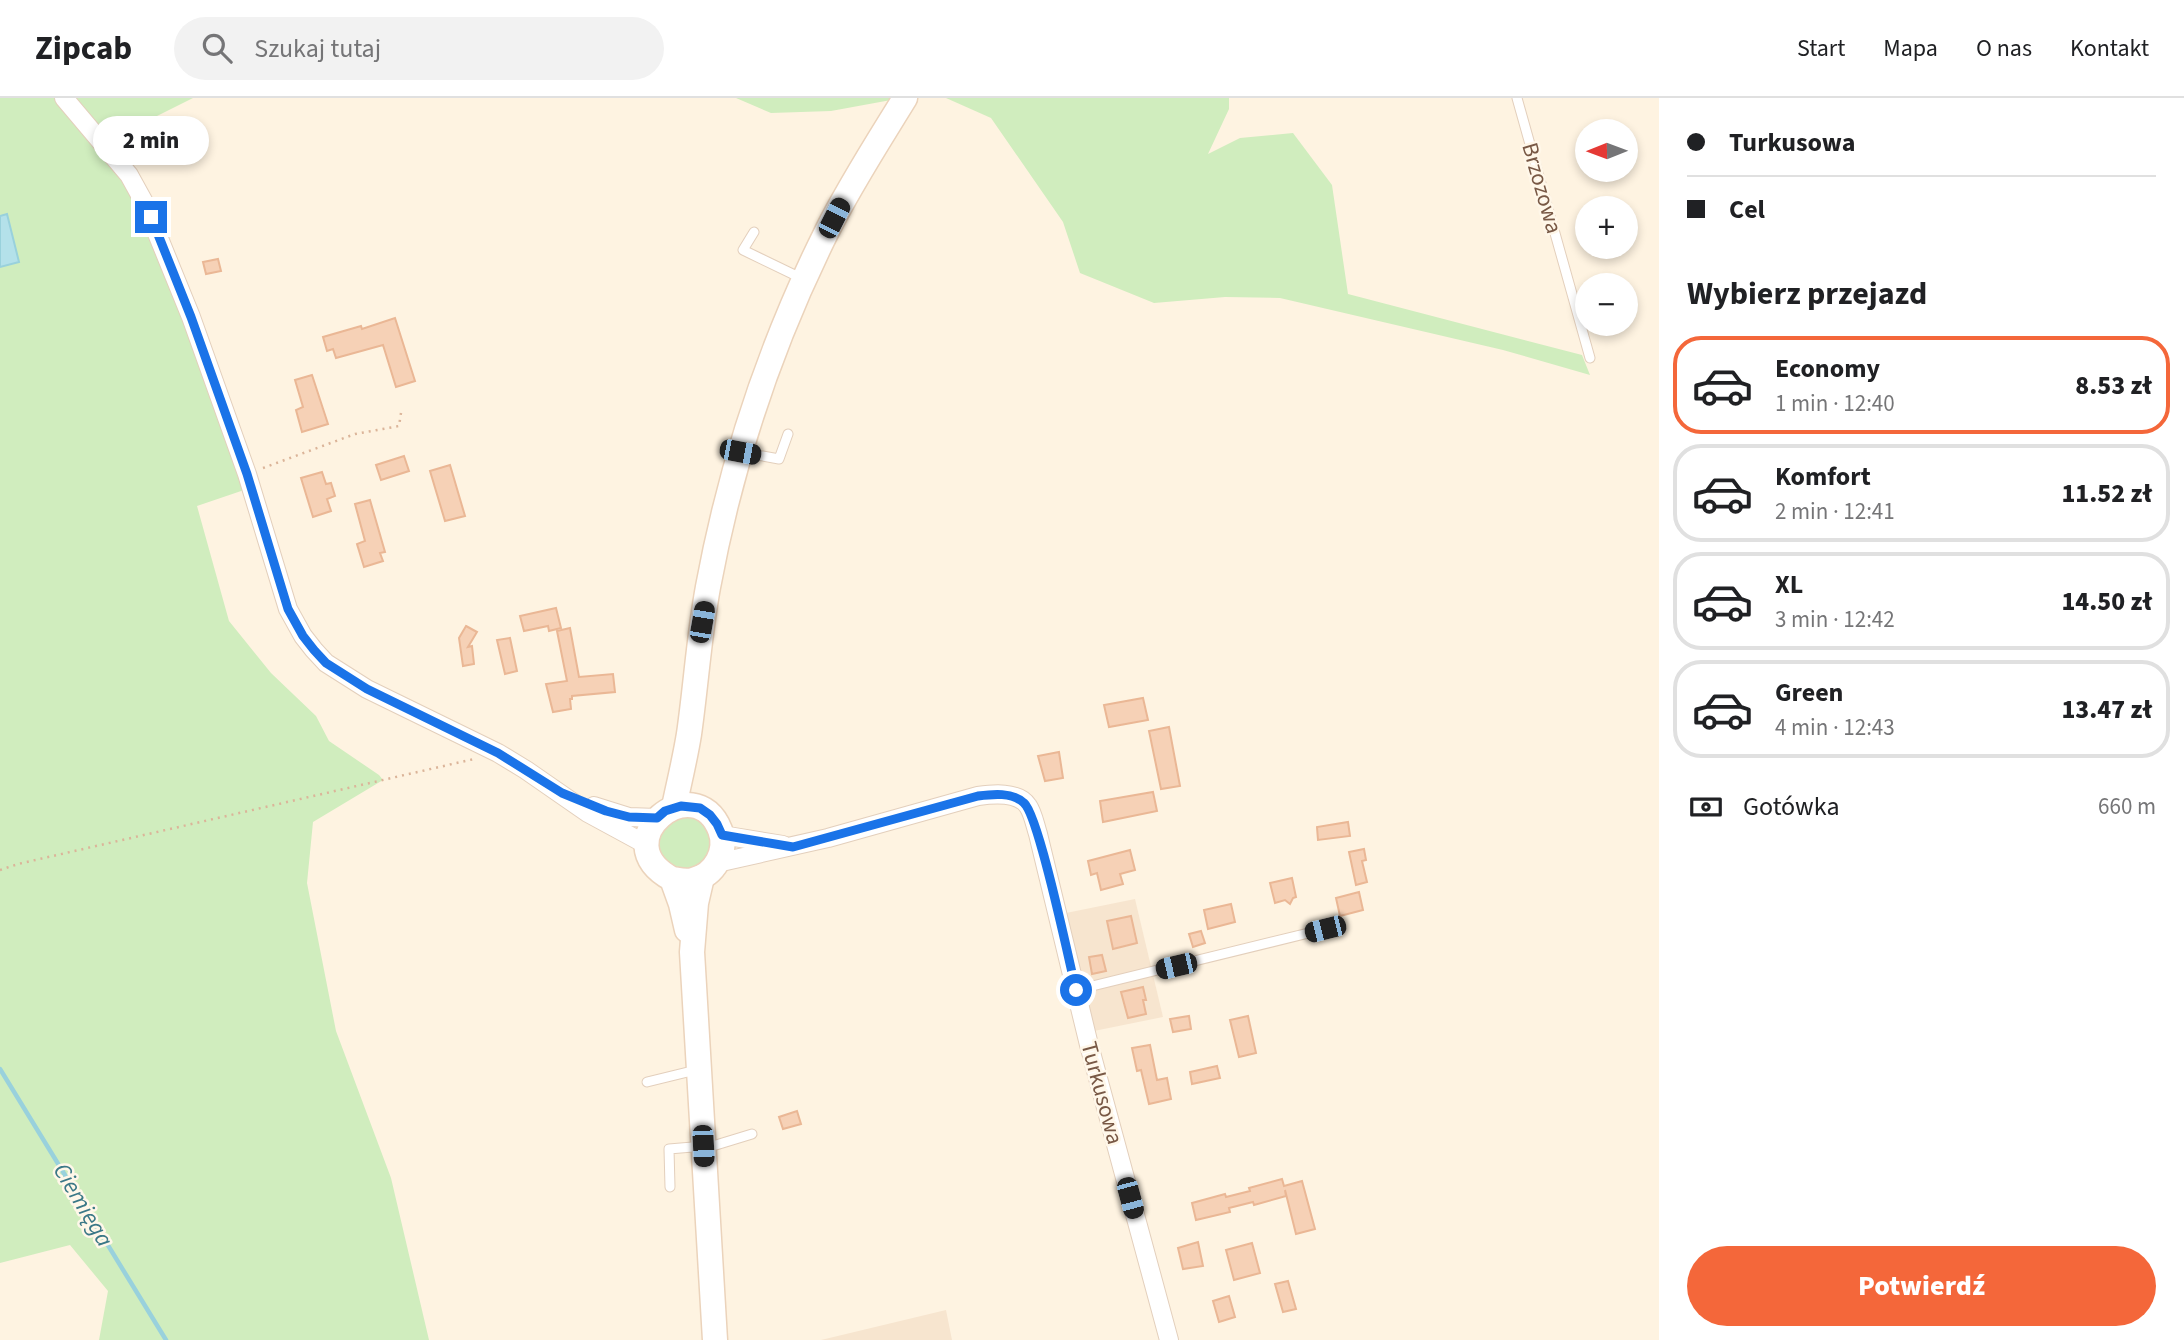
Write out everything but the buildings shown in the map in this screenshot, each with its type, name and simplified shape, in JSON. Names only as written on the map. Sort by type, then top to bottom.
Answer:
[{"type":"main road","points":[[710,870],[687,881],[672,879],[654,865],[647,845],[648,835],[665,812],[682,778],[708,586],[740,452],[776,347],[804,280],[841,204],[905,98]]},
{"type":"main road","points":[[689,733],[700,808]]},
{"type":"main road","points":[[665,812],[688,806],[700,808],[710,815],[722,835],[722,850],[696,903],[692,952],[715,1340]]},
{"type":"main road","points":[[672,879],[692,952]]},
{"type":"street","points":[[64,98],[118,161],[137,188],[191,317],[247,474],[288,609],[303,636],[326,663],[367,689],[498,753],[589,813],[647,845]]},
{"type":"street","points":[[562,793],[606,811],[629,817],[665,812]]},
{"type":"street","name":"Turkusowa","points":[[793,847],[978,796],[1005,795],[1018,798],[1027,804],[1038,834],[1168,1340]]},
{"type":"street","points":[[722,835],[793,847]]},
{"type":"street","points":[[710,870],[793,847]]},
{"type":"lane","name":"Brzozowa","points":[[1517,98],[1590,358]]},
{"type":"lane","points":[[754,232],[743,250],[804,280]]},
{"type":"lane","points":[[740,452],[779,459],[788,434]]},
{"type":"lane","points":[[1076,990],[1325,929]]},
{"type":"lane","points":[[647,1082],[698,1070]]},
{"type":"lane","points":[[670,1187],[669,1149],[716,1145],[752,1134]]},
{"type":"path","points":[[247,474],[355,435],[398,426],[401,413]]},
{"type":"path","points":[[0,870],[498,753]]},
{"type":"shaded area","points":[[1135,899],[1163,1017],[1094,1031],[1066,913]]},
{"type":"shaded area","points":[[946,1310],[952,1340],[821,1340]]},
{"type":"green space","points":[[0,98],[193,98],[153,118],[123,159],[247,489],[197,506],[229,621],[271,673],[316,716],[329,741],[383,780],[313,822],[307,883],[336,1031],[391,1178],[429,1340],[99,1340],[108,1291],[70,1245],[0,1263]]},
{"type":"green space","points":[[736,98],[902,98],[831,111],[771,113]]},
{"type":"green space","points":[[946,98],[1229,98],[1229,109],[1208,154],[1240,138],[1293,133],[1332,185],[1348,294],[1582,355],[1590,375],[1503,350],[1280,298],[1225,297],[1154,303],[1080,273],[1063,222],[991,118]]},
{"type":"green space","points":[[682,814],[707,824],[713,850],[694,870],[675,870],[656,848],[659,829]]},
{"type":"water","points":[[7,214],[19,262],[0,267],[0,216]]},
{"type":"waterway","name":"Ciemięga","points":[[0,1069],[166,1340]]},
{"type":"route","points":[[151,217],[191,317],[247,474],[288,609],[303,636],[326,663],[367,689],[498,753],[562,793],[606,811],[629,817],[657,818],[674,807],[700,808],[710,815],[722,835],[793,847],[978,796],[995,794],[1018,798],[1027,804],[1038,834],[1076,990]]}]
